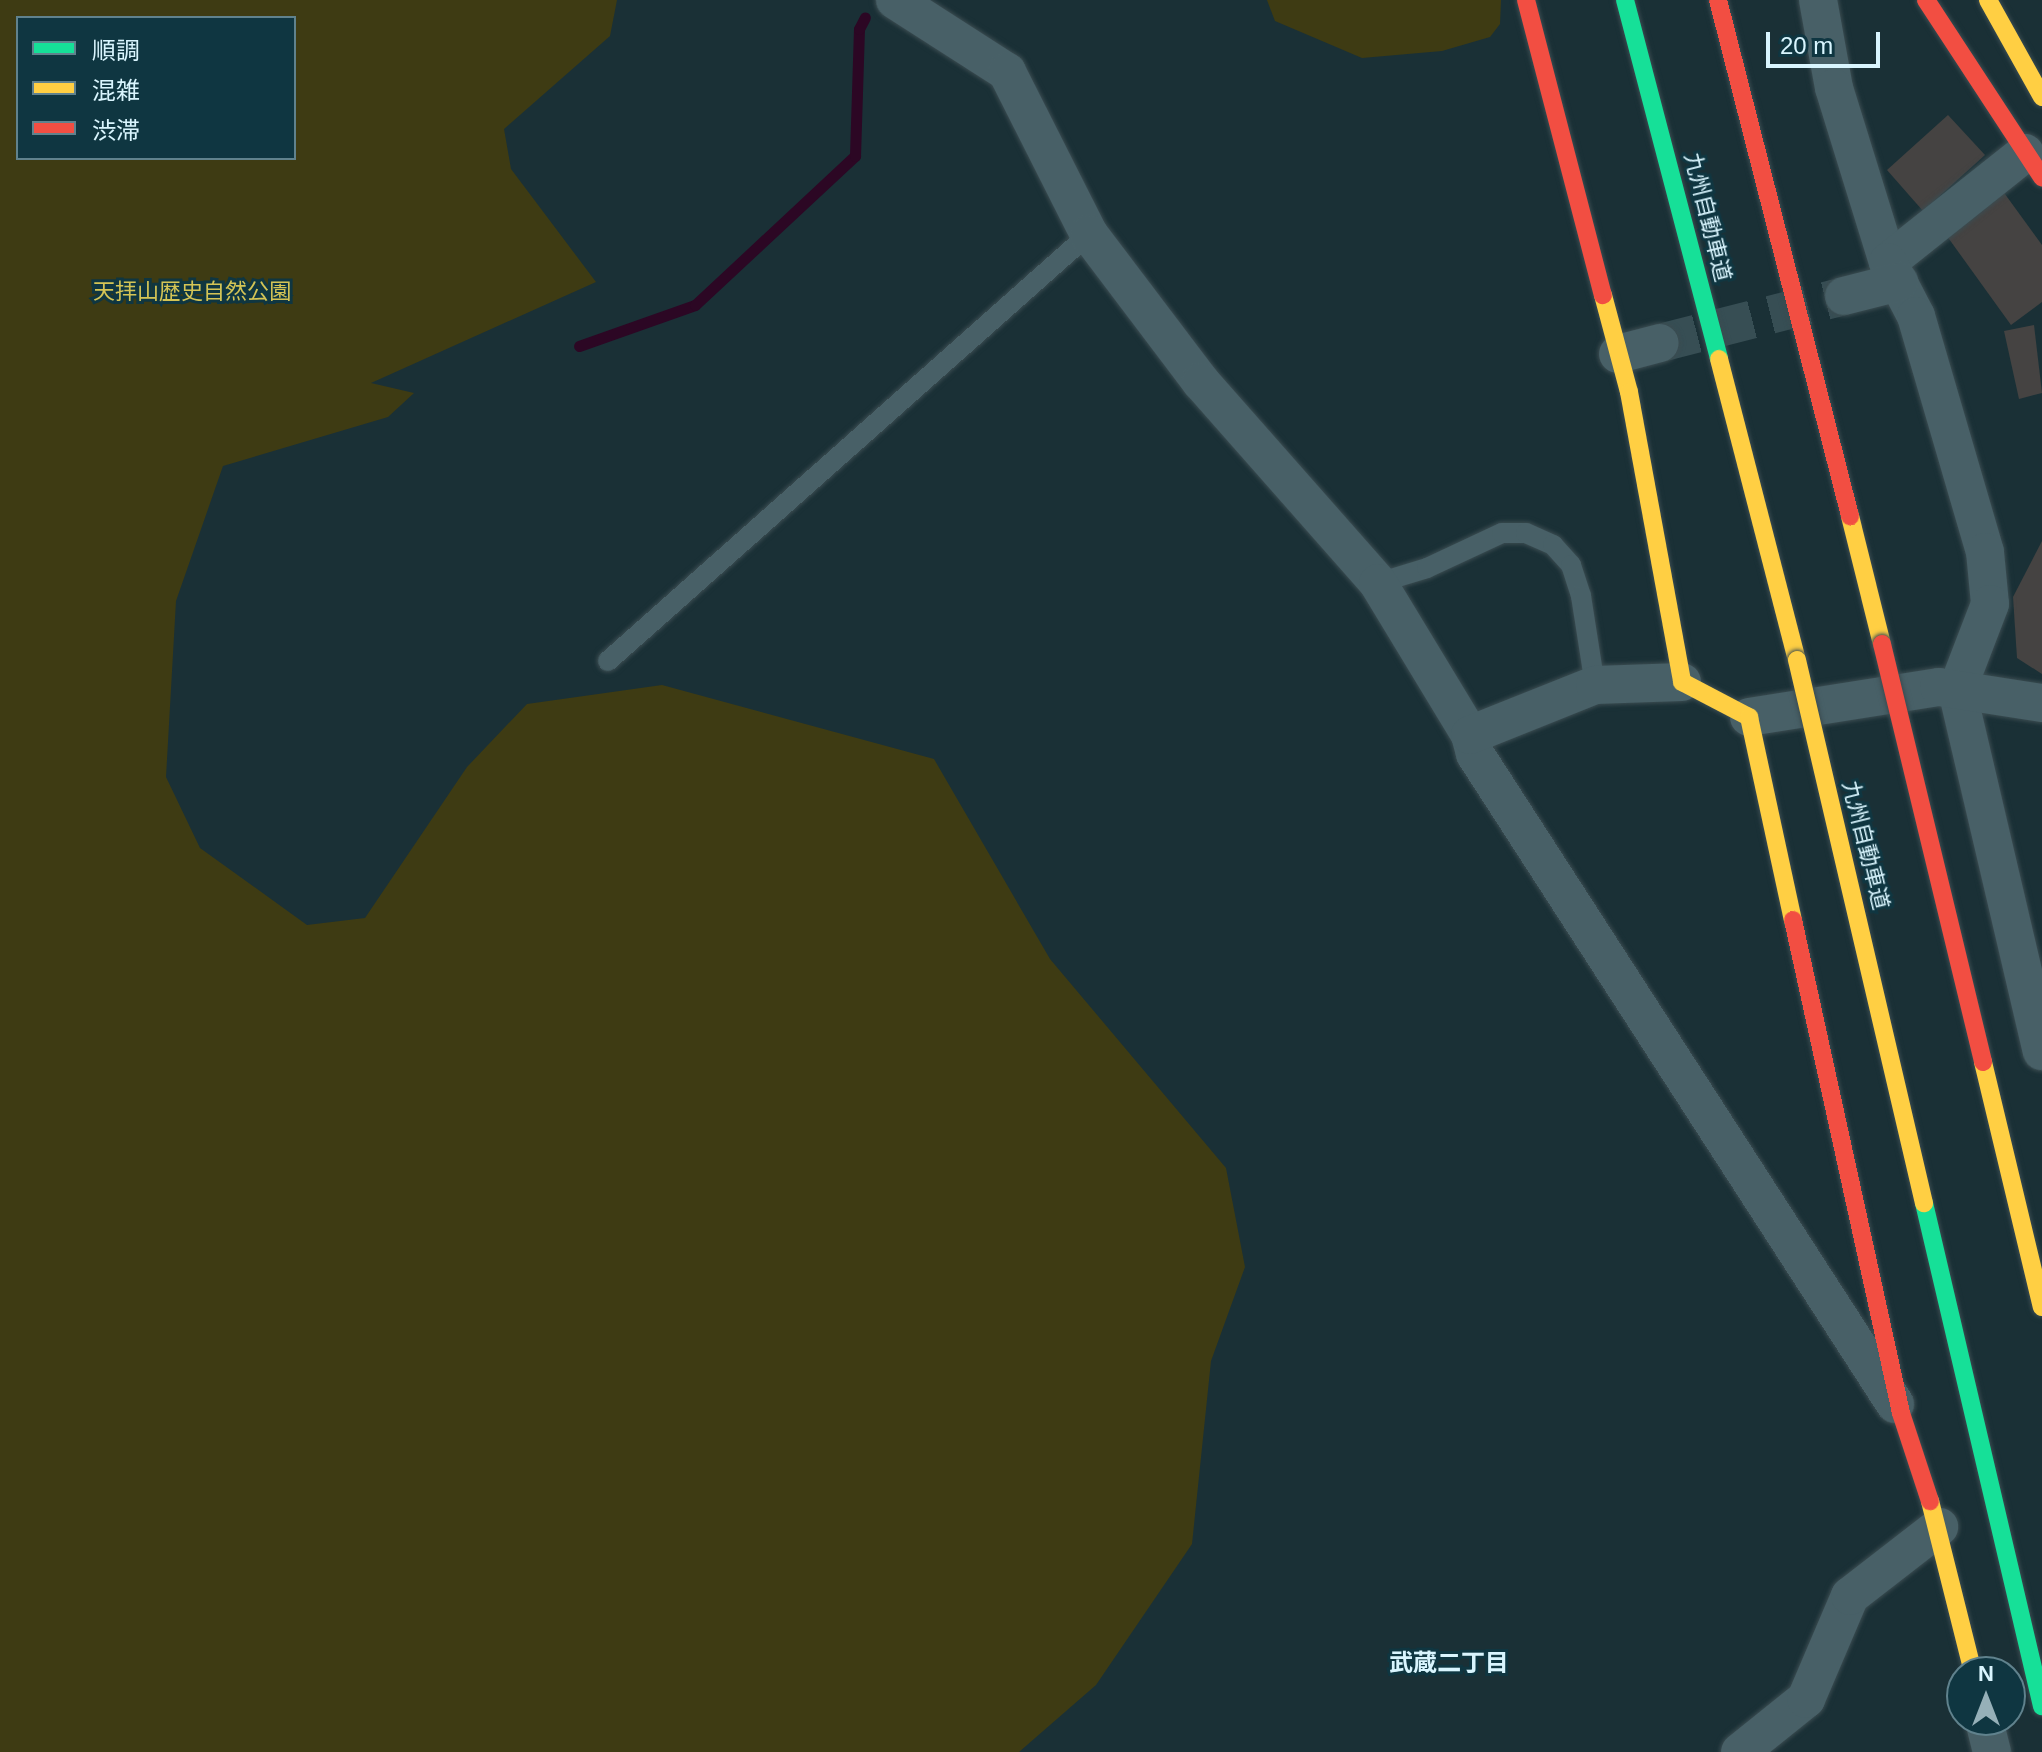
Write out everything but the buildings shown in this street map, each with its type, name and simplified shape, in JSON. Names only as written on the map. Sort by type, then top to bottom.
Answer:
[{"type":"main road","points":[[1526,0],[1618,354],[1682,682],[1749,717],[1901,1413],[1939,1527],[1969,1656]]},
{"type":"main road","name":"九州自動車道","points":[[1625,0],[1797,660],[2042,1706]]},
{"type":"main road","points":[[1718,0],[1882,644],[2042,1307]]},
{"type":"main road","points":[[1926,0],[2034,165]]},
{"type":"main road","points":[[1988,0],[2042,97]]},
{"type":"street","points":[[895,0],[1007,72],[1089,234],[1201,382],[1378,583],[1470,735],[1492,780],[1901,1413]]},
{"type":"street","points":[[1818,0],[1834,88],[1893,272],[1916,316],[1985,552],[1990,604],[1957,690],[2042,1051]]},
{"type":"street","points":[[1844,296],[1893,272],[2034,165]]},
{"type":"street","points":[[1618,354],[1660,343]]},
{"type":"street","points":[[1470,735],[1595,685],[1682,682]]},
{"type":"street","points":[[1749,717],[1939,687],[2042,703]]},
{"type":"street","points":[[1740,1752],[1806,1699],[1850,1596],[1939,1527]]},
{"type":"lane","points":[[608,661],[1089,234]]},
{"type":"lane","points":[[1378,583],[1427,568],[1502,533],[1526,533],[1553,545],[1571,565],[1581,596],[1595,685]]},
{"type":"green space","name":"天拝山歴史自然公園","points":[[0,0],[617,0],[610,36],[504,129],[511,169],[596,282],[371,383],[414,393],[388,417],[223,466],[176,601],[166,777],[200,848],[307,925],[365,918],[467,767],[527,704],[662,685],[934,759],[1050,959],[1226,1168],[1245,1267],[1211,1361],[1192,1544],[1096,1685],[1019,1752],[0,1752]]},
{"type":"green space","points":[[1267,0],[1501,0],[1500,24],[1490,37],[1442,51],[1362,58],[1275,21]]},
{"type":"waterway","points":[[579,346],[695,305],[855,156],[859,29],[865,17]]},
{"type":"tunnel","points":[[1660,343],[1844,296]]},
{"type":"traffic: fast","points":[[1625,0],[1719,359]]},
{"type":"traffic: fast","points":[[1924,1203],[2042,1706]]},
{"type":"traffic: slow","points":[[1988,0],[2042,97]]},
{"type":"traffic: slow","points":[[1603,295],[1629,392],[1682,682],[1749,717],[1793,920]]},
{"type":"traffic: slow","points":[[1719,359],[1797,660]]},
{"type":"traffic: slow","points":[[1850,516],[1882,644]]},
{"type":"traffic: slow","points":[[1797,660],[1924,1203]]},
{"type":"traffic: slow","points":[[1983,1062],[2042,1307]]},
{"type":"traffic: slow","points":[[1930,1501],[1969,1656]]},
{"type":"traffic: jam","points":[[1526,0],[1603,295]]},
{"type":"traffic: jam","points":[[1718,0],[1850,516]]},
{"type":"traffic: jam","points":[[1926,0],[2042,177]]},
{"type":"traffic: jam","points":[[1882,644],[1983,1062]]},
{"type":"traffic: jam","points":[[1793,920],[1901,1413],[1930,1501]]},
{"type":"district","name":"武蔵二丁目","points":[[1449,1663]]}]
